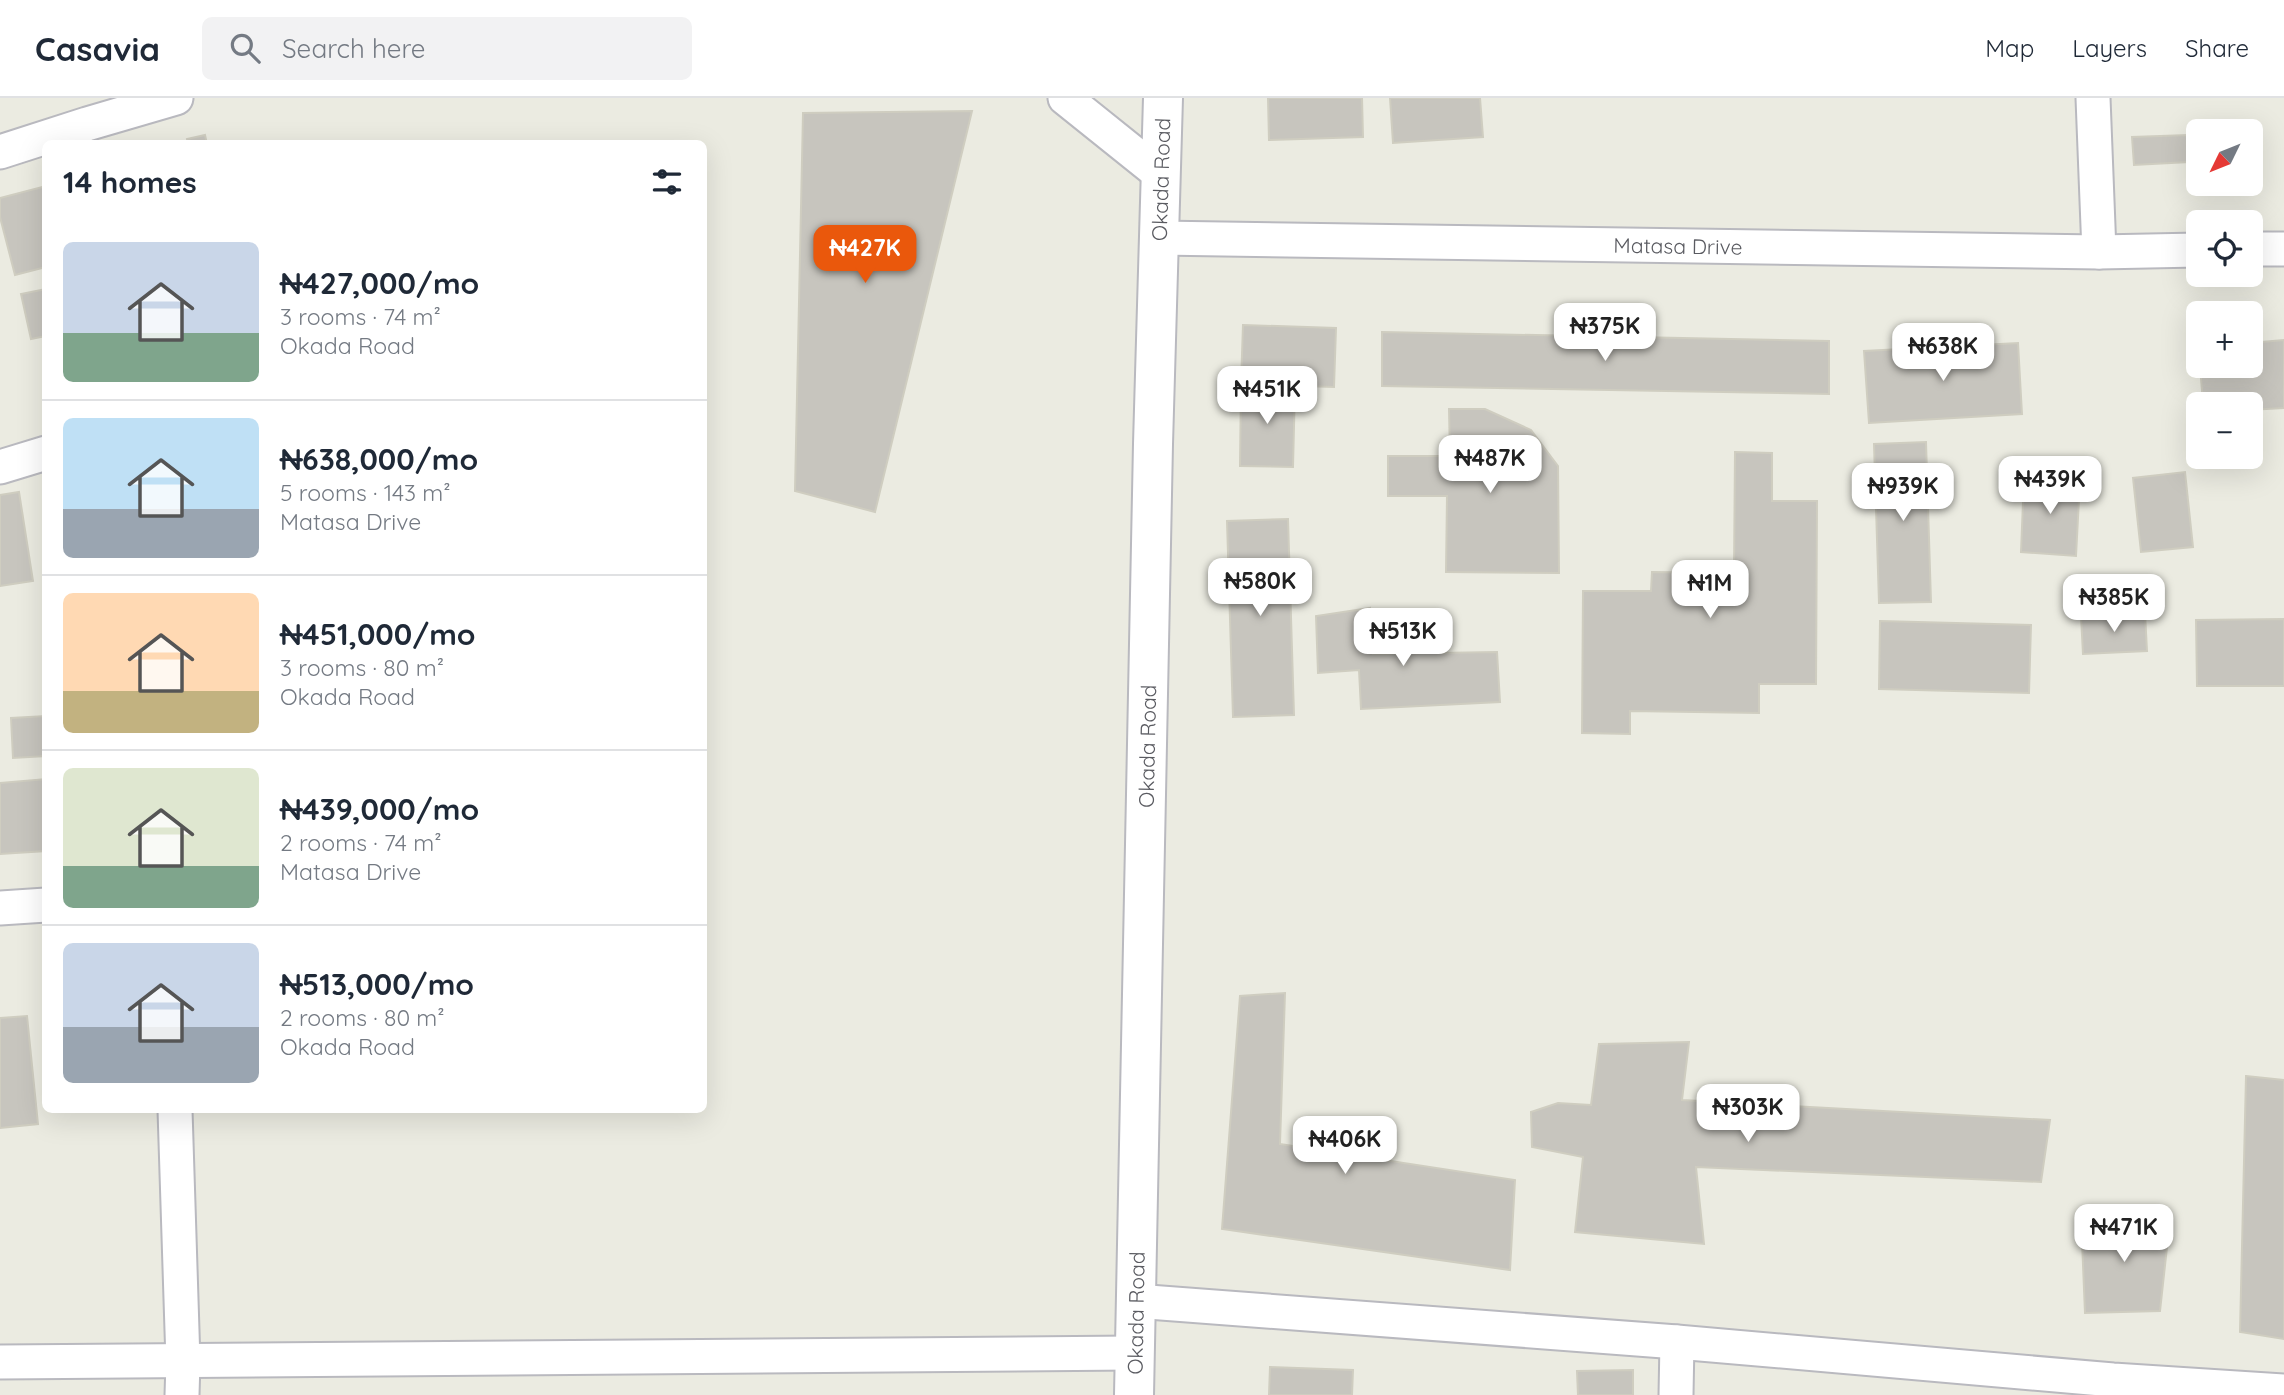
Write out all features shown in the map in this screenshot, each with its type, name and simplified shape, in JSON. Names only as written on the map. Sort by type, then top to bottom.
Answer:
[{"type":"street","points":[[0,152],[176,98]]},
{"type":"street","points":[[1065,98],[1161,176]]},
{"type":"street","name":"Okada Road","points":[[1134,1395],[1163,98]]},
{"type":"street","points":[[2093,98],[2099,252]]},
{"type":"street","name":"Matasa Drive","points":[[1158,238],[2099,252],[2186,250]]},
{"type":"street","points":[[2263,249],[2284,249]]},
{"type":"street","points":[[0,467],[42,454]]},
{"type":"street","points":[[0,908],[42,905]]},
{"type":"street","points":[[175,1113],[182,1395]]},
{"type":"street","points":[[1135,1301],[1677,1342],[2113,1388],[2284,1391]]},
{"type":"street","points":[[1676,1395],[1677,1342]]},
{"type":"street","points":[[0,1362],[1135,1353]]},
{"type":"building","points":[[1268,98],[1362,98],[1363,137],[1269,140]]},
{"type":"building","points":[[1390,98],[1480,98],[1483,137],[1393,143]]},
{"type":"building","points":[[972,111],[875,512],[795,491],[803,113]]},
{"type":"building","points":[[205,135],[206,140],[187,140]]},
{"type":"building","points":[[2186,135],[2186,162],[2134,165],[2132,137]]},
{"type":"building","points":[[42,187],[42,268],[15,275],[0,217],[0,198]]},
{"type":"building","points":[[42,290],[42,337],[31,339],[21,294]]},
{"type":"building","points":[[1243,325],[1336,328],[1334,387],[1241,384]]},
{"type":"building","points":[[1382,332],[1829,341],[1829,394],[1382,386]]},
{"type":"building","points":[[2284,340],[2284,408],[2263,409],[2263,392],[2202,392],[2201,378],[2263,378],[2263,342]]},
{"type":"building","points":[[2018,343],[2022,414],[1869,423],[1864,351]]},
{"type":"building","points":[[1241,384],[1295,386],[1293,467],[1240,466]]},
{"type":"building","points":[[1449,409],[1485,409],[1531,430],[1558,466],[1559,573],[1446,572],[1447,496],[1388,496],[1388,456],[1450,456]]},
{"type":"building","points":[[1926,442],[1931,602],[1879,603],[1874,444]]},
{"type":"building","points":[[1735,452],[1772,453],[1772,501],[1817,501],[1816,684],[1759,684],[1759,713],[1630,711],[1630,734],[1582,733],[1583,591],[1651,591],[1652,572],[1734,573]]},
{"type":"building","points":[[2185,472],[2193,547],[2141,552],[2133,478]]},
{"type":"building","points":[[2024,477],[2080,480],[2076,556],[2021,552]]},
{"type":"building","points":[[19,492],[33,581],[0,586],[0,495]]},
{"type":"building","points":[[1288,519],[1294,715],[1233,717],[1227,521]]},
{"type":"building","points":[[1370,608],[1373,654],[1497,652],[1500,702],[1361,709],[1359,670],[1318,673],[1316,616]]},
{"type":"building","points":[[2145,613],[2147,651],[2083,654],[2081,616]]},
{"type":"building","points":[[2284,619],[2284,686],[2197,686],[2196,620]]},
{"type":"building","points":[[1880,621],[2031,625],[2029,693],[1879,689]]},
{"type":"building","points":[[42,716],[42,756],[13,758],[11,718]]},
{"type":"building","points":[[42,779],[42,851],[0,854],[0,783]]},
{"type":"building","points":[[1285,993],[1280,1144],[1515,1180],[1510,1270],[1222,1229],[1240,996]]},
{"type":"building","points":[[27,1016],[38,1124],[0,1128],[0,1018]]},
{"type":"building","points":[[1689,1042],[1682,1100],[2050,1120],[2041,1182],[1696,1167],[1704,1244],[1575,1232],[1583,1157],[1532,1147],[1531,1112],[1558,1103],[1591,1105],[1599,1044]]},
{"type":"building","points":[[2246,1076],[2284,1080],[2284,1339],[2240,1332]]},
{"type":"building","points":[[2081,1217],[2170,1220],[2160,1311],[2085,1313]]},
{"type":"building","points":[[1270,1367],[1353,1370],[1352,1395],[1269,1395]]},
{"type":"building","points":[[1633,1370],[1633,1395],[1578,1395],[1577,1371]]}]
